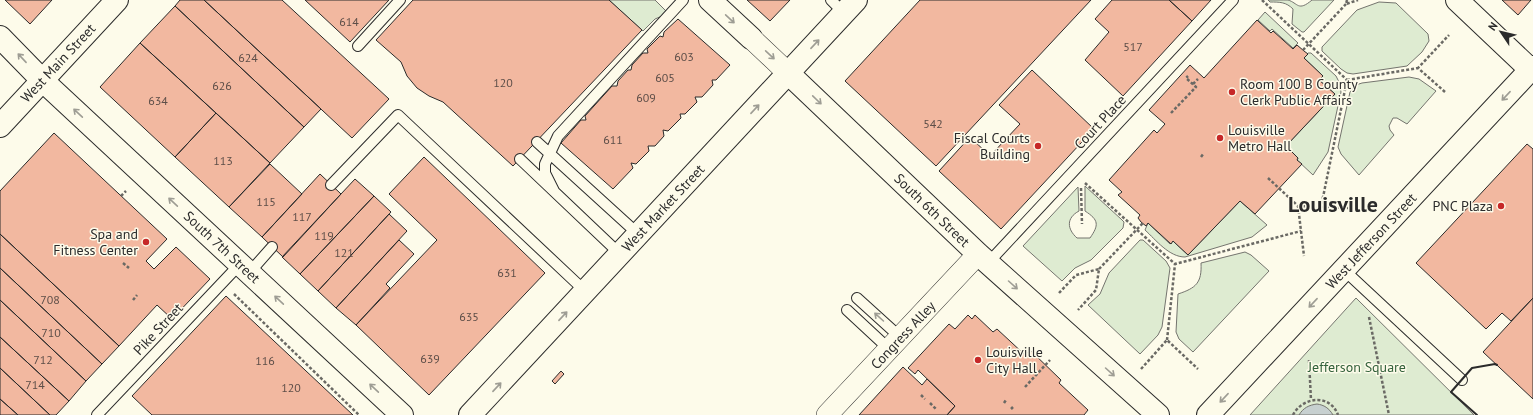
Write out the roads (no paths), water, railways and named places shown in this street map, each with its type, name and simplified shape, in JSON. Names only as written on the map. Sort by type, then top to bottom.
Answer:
[{"type":"main road","name":"West Main Street","points":[[0,126],[117,0]]},
{"type":"main road","name":"South 6th Street","points":[[710,0],[751,38]]},
{"type":"main road","points":[[1457,0],[1532,69]]},
{"type":"main road","name":"West Market Street","points":[[470,415],[788,73],[844,4]]},
{"type":"main road","name":"South 7th Street","points":[[0,37],[42,80],[402,415]]},
{"type":"main road","name":"West Jefferson Street","points":[[1208,415],[1532,69]]},
{"type":"main road","name":"South 6th Street","points":[[788,73],[983,258],[1158,415]]},
{"type":"street","name":"South 6th Street","points":[[751,38],[788,73]]},
{"type":"street","name":"Congress Alley","points":[[827,415],[895,343],[983,258]]},
{"type":"lane","points":[[358,46],[400,0]]},
{"type":"lane","points":[[554,191],[546,173],[545,164],[558,136],[683,0]]},
{"type":"lane","name":"Court Place","points":[[983,258],[1077,175],[1234,0]]},
{"type":"lane","points":[[331,185],[398,115],[585,291]]},
{"type":"lane","points":[[537,142],[638,234]]},
{"type":"lane","points":[[520,159],[620,254]]},
{"type":"lane","name":"Pike Street","points":[[97,415],[245,268],[272,247]]},
{"type":"lane","points":[[1344,270],[1462,380]]},
{"type":"lane","points":[[857,298],[895,343]]},
{"type":"lane","points":[[847,310],[895,343]]},
{"type":"place","name":"Room 100 B County Clerk Public Affairs","points":[[1232,92]]},
{"type":"place","name":"Louisville Metro Hall","points":[[1220,138]]},
{"type":"place","name":"Fiscal Courts Building","points":[[1038,146]]},
{"type":"place","name":"PNC Plaza","points":[[1501,206]]},
{"type":"place","name":"Spa and Fitness Center","points":[[146,242]]},
{"type":"place","name":"Louisville City Hall","points":[[978,360]]},
{"type":"district","name":"Louisville","points":[[1333,204]]},
{"type":"park label","name":"Jefferson Square","points":[[1357,367]]}]
